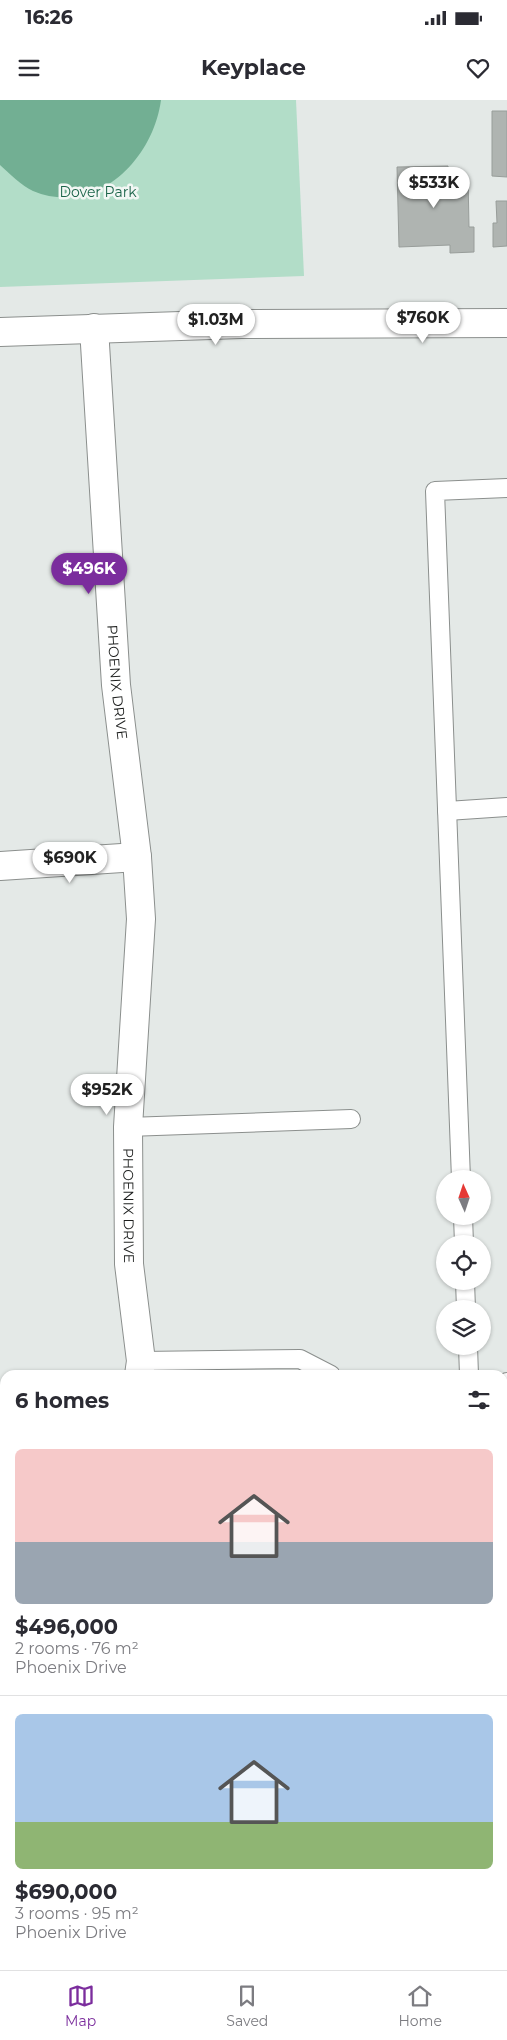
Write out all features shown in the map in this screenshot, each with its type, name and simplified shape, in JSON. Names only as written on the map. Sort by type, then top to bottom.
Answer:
[{"type":"street","points":[[0,332],[354,322],[507,323]]},
{"type":"street","name":"PHOENIX DRIVE","points":[[94,328],[116,685],[137,857],[141,919],[128,1127],[129,1264],[140,1368]]},
{"type":"street","points":[[0,866],[137,857]]},
{"type":"lane","points":[[461,1170],[435,490],[507,488]]},
{"type":"lane","points":[[447,811],[507,807]]},
{"type":"lane","points":[[128,1127],[351,1119]]},
{"type":"lane","points":[[468,1355],[469,1370]]},
{"type":"lane","points":[[140,1368],[300,1359],[321,1370]]},
{"type":"green space","name":"Dover Park","points":[[0,100],[296,100],[304,276],[0,287]]},
{"type":"shaded area","points":[[0,100],[161,100],[156,122],[146,143],[134,162],[118,178],[99,189],[78,196],[56,197],[29,189],[0,165]]},
{"type":"building","points":[[492,111],[507,111],[507,177],[492,176]]},
{"type":"building","points":[[448,166],[448,178],[468,177],[469,227],[474,227],[474,252],[450,253],[450,245],[399,247],[397,167]]},
{"type":"building","points":[[496,201],[507,201],[507,246],[493,247],[493,223],[497,223]]}]
